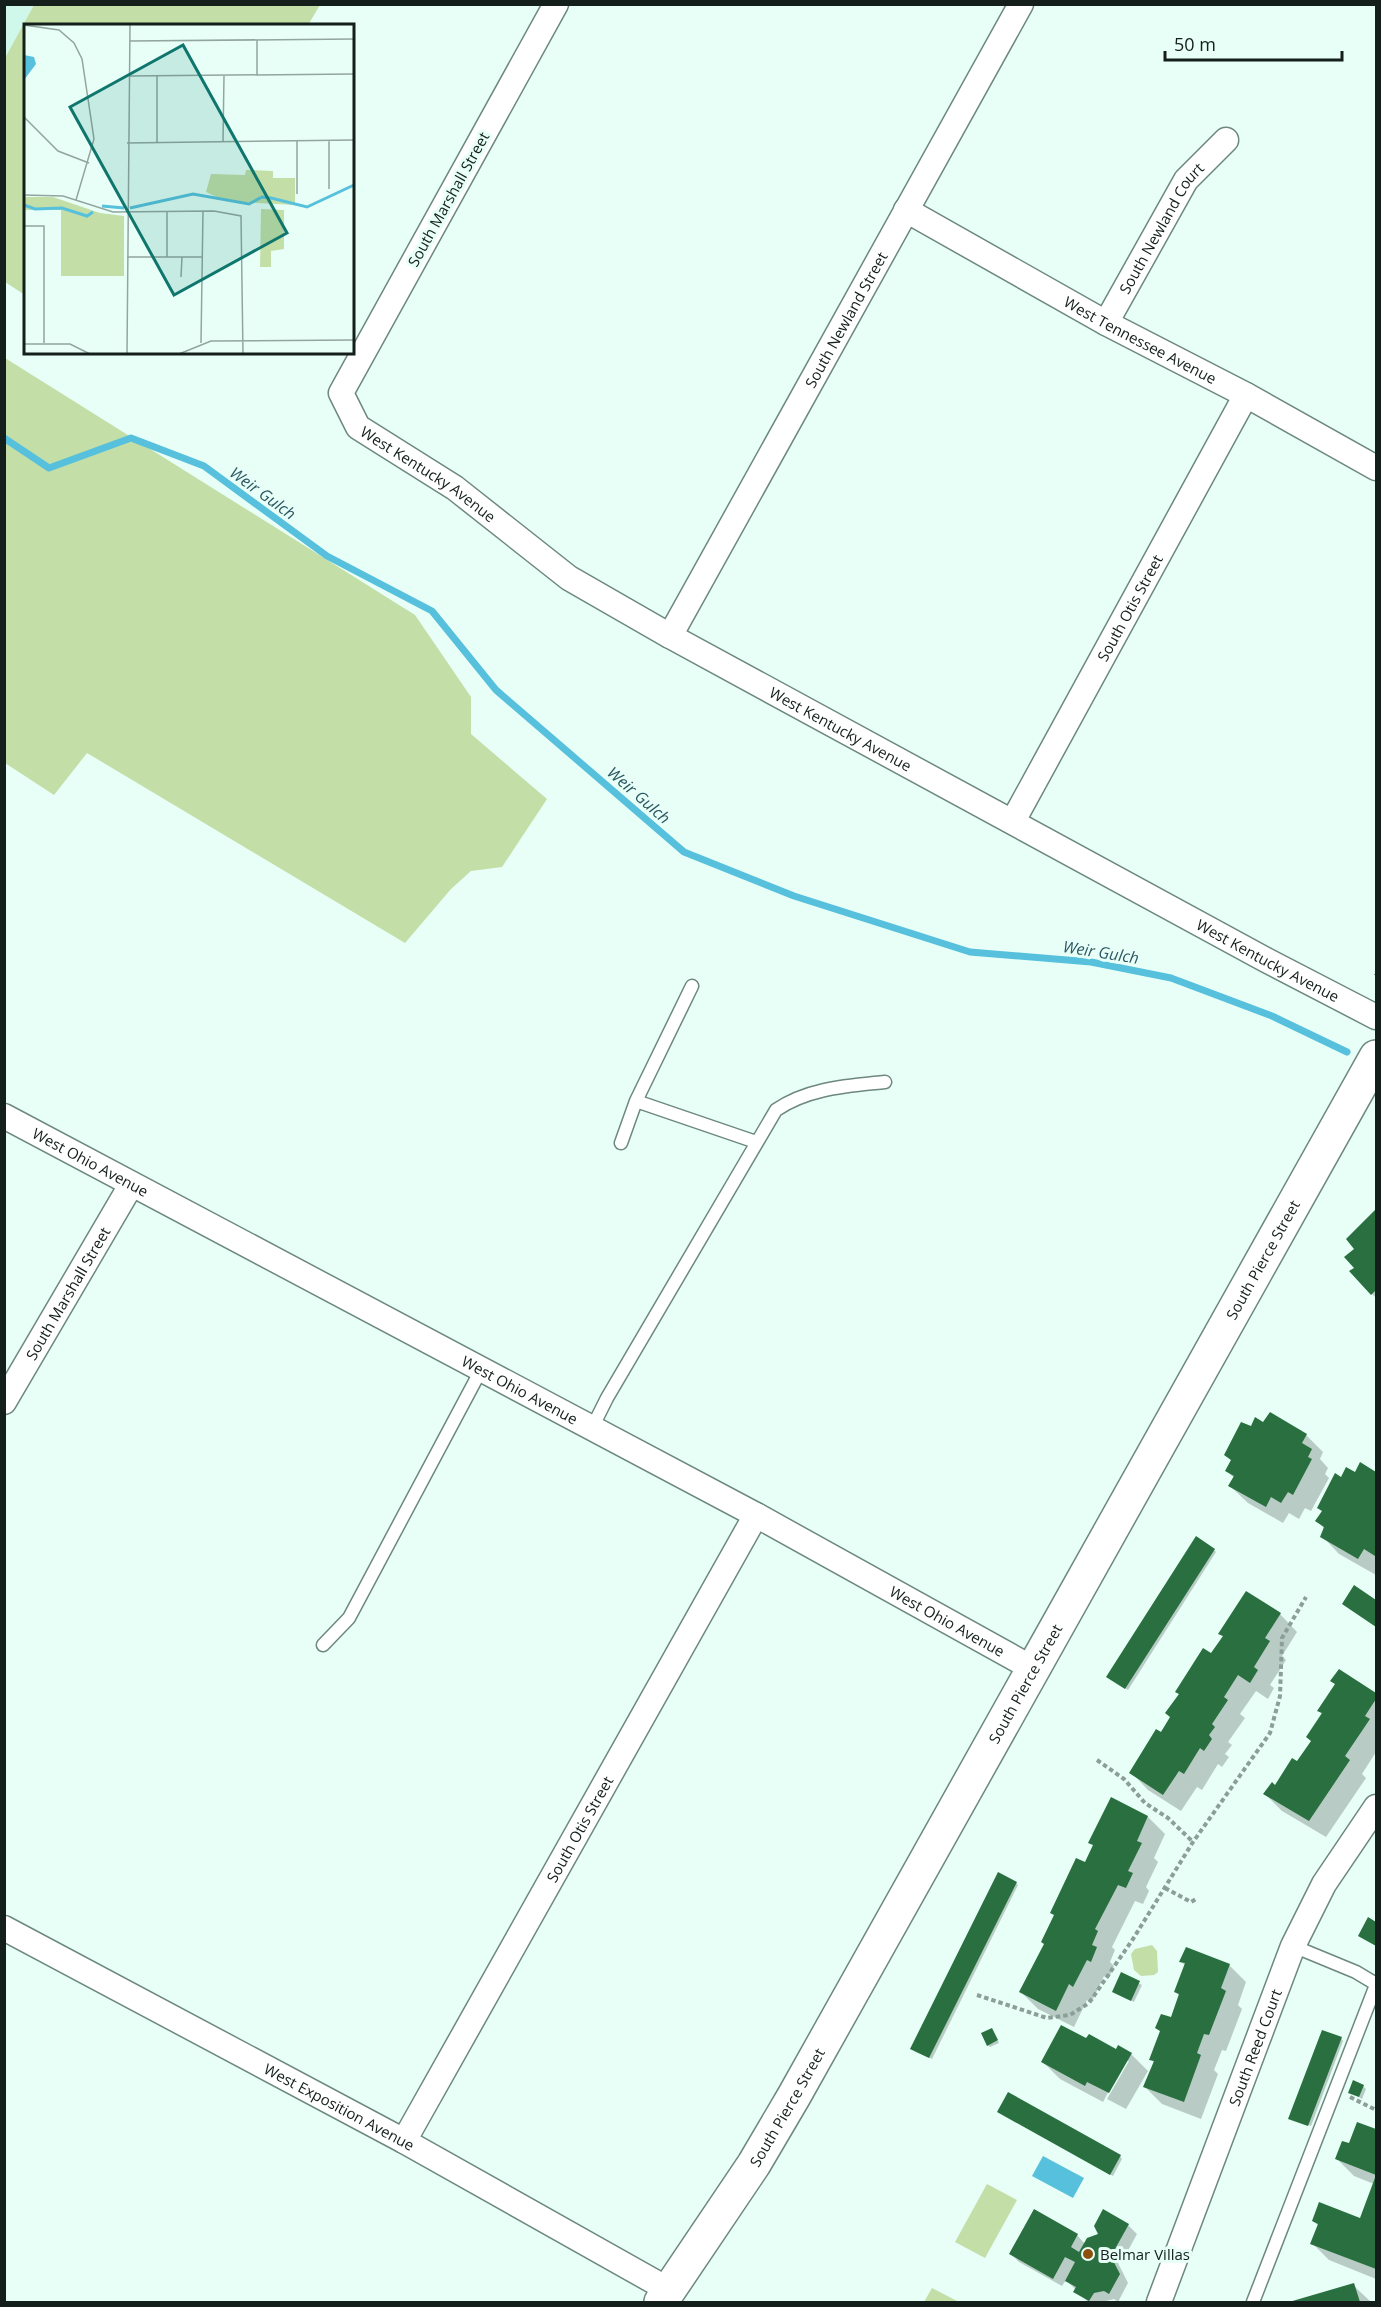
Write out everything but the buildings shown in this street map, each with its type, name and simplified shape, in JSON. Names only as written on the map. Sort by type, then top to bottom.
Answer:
[{"type":"street","name":"South Marshall Street","points":[[341,393],[556,4]]},
{"type":"street","name":"South Newland Street","points":[[670,636],[1020,4]]},
{"type":"street","name":"South Newland Court","points":[[1106,323],[1186,180],[1226,140]]},
{"type":"street","name":"West Tennessee Avenue","points":[[906,210],[1106,323],[1246,395],[1377,468]]},
{"type":"street","name":"West Kentucky Avenue","points":[[341,393],[358,427],[455,488],[569,578],[670,636],[1266,960],[1377,1017]]},
{"type":"street","name":"South Otis Street","points":[[1012,821],[1246,395]]},
{"type":"street","name":"South Pierce Street","points":[[665,2296],[748,2174],[783,2115],[1377,1057]]},
{"type":"street","name":"West Ohio Avenue","points":[[4,1116],[756,1515],[1032,1668]]},
{"type":"street","name":"South Marshall Street","points":[[4,1402],[131,1185]]},
{"type":"street","name":"South Otis Street","points":[[404,2141],[756,1515]]},
{"type":"street","name":"South Reed Court","points":[[1159,2302],[1293,1946],[1324,1884],[1377,1807]]},
{"type":"street","name":"West Exposition Avenue","points":[[4,1928],[404,2141],[665,2296]]},
{"type":"lane","points":[[621,1143],[636,1101],[692,986]]},
{"type":"lane","points":[[592,1428],[607,1398],[776,1110],[790,1100],[830,1088],[885,1082]]},
{"type":"lane","points":[[636,1101],[756,1142]]},
{"type":"lane","points":[[322,1645],[350,1618],[481,1370]]},
{"type":"lane","points":[[1253,2302],[1377,1985],[1347,1967],[1293,1946]]},
{"type":"path","points":[[977,1995],[1047,2018],[1064,2017],[1078,2012],[1094,1996],[1165,1888],[1192,1842],[1270,1733],[1280,1696],[1281,1638],[1306,1597]]},
{"type":"path","points":[[1097,1760],[1124,1779],[1144,1803],[1168,1818],[1192,1842]]},
{"type":"path","points":[[1165,1888],[1191,1902],[1196,1899]]},
{"type":"path","points":[[1336,2090],[1377,2110]]},
{"type":"shaded area","points":[[5,5],[34,5],[5,58]]},
{"type":"green space","points":[[34,5],[320,5],[309,24],[24,24],[24,294],[5,282],[5,58]]},
{"type":"green space","points":[[5,358],[415,615],[471,697],[471,734],[547,799],[502,867],[471,871],[451,889],[405,943],[87,753],[54,795],[5,763]]},
{"type":"green space","points":[[1152,1945],[1157,1951],[1158,1972],[1154,1975],[1141,1976],[1134,1970],[1131,1954],[1135,1949]]},
{"type":"green space","points":[[987,2184],[1017,2200],[985,2258],[955,2242]]},
{"type":"green space","points":[[932,2288],[959,2302],[924,2302]]},
{"type":"water","points":[[1043,2156],[1084,2178],[1073,2198],[1032,2176]]},
{"type":"waterway","name":"Weir Gulch","points":[[4,438],[49,468],[131,438],[204,466],[327,556],[432,611],[496,690],[684,852],[794,896],[970,952],[1091,962],[1171,978],[1272,1016],[1347,1052]]},
{"type":"place","name":"Belmar Villas","points":[[1088,2254]]}]
